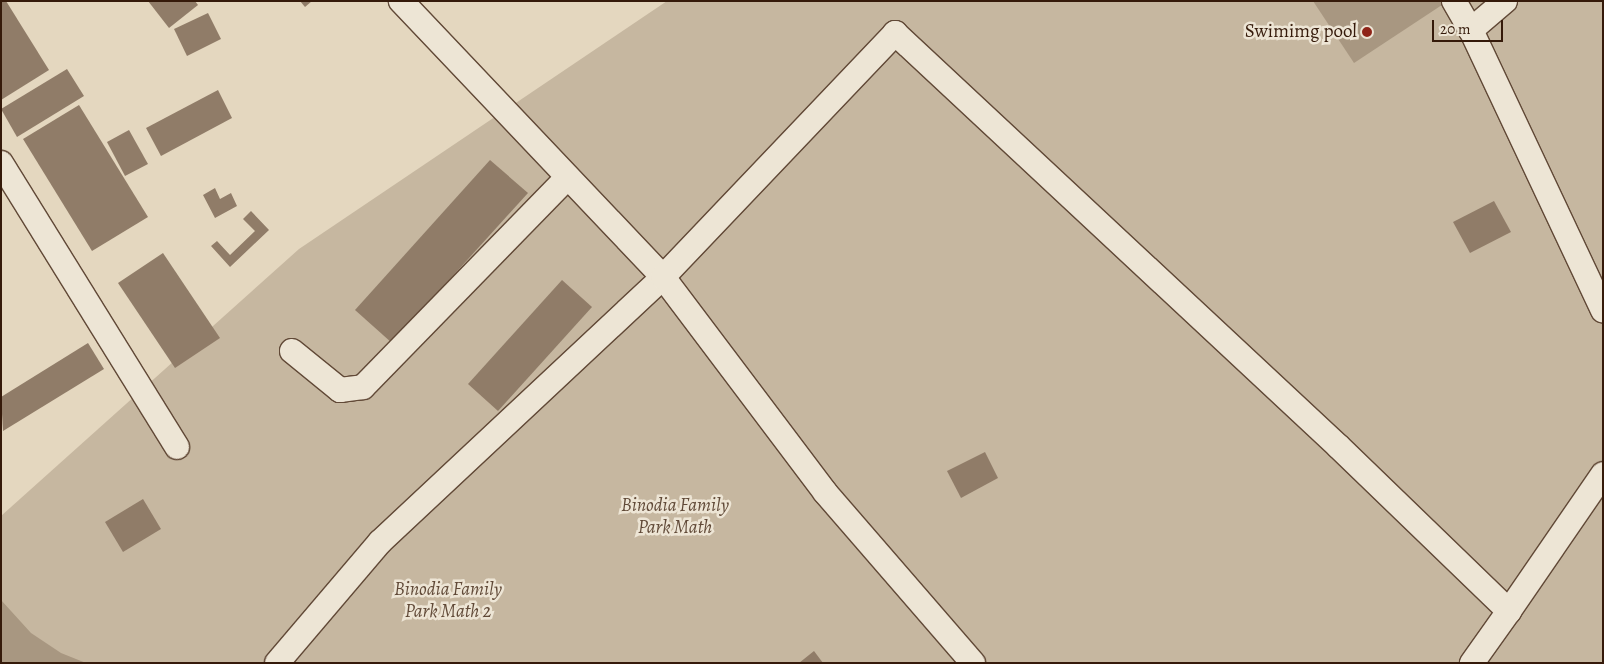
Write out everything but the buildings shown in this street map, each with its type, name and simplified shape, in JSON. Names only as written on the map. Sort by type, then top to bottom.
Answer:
[{"type":"street","points":[[400,1],[663,277],[825,492],[973,663]]},
{"type":"street","points":[[1454,1],[1471,30],[1603,310]]},
{"type":"street","points":[[1471,30],[1506,1]]},
{"type":"street","points":[[277,663],[380,542],[663,277],[895,33],[1338,446],[1508,611]]},
{"type":"street","points":[[1,163],[177,447]]},
{"type":"street","points":[[292,351],[340,390],[364,387],[568,177]]},
{"type":"street","points":[[1472,663],[1603,474]]},
{"type":"green space","points":[[667,1],[1603,1],[1603,663],[1,663],[1,516],[299,249]]},
{"type":"shaded area","name":"Swimimg pool","points":[[1313,1],[1448,1],[1354,63]]},
{"type":"shaded area","points":[[1,600],[31,633],[61,653],[86,663],[1,663]]},
{"type":"place","name":"Swimimg pool","points":[[1367,32]]},
{"type":"park label","name":"Binodia Family Park Math","points":[[675,517]]},
{"type":"park label","name":"Binodia Family Park Math 2","points":[[448,601]]}]
